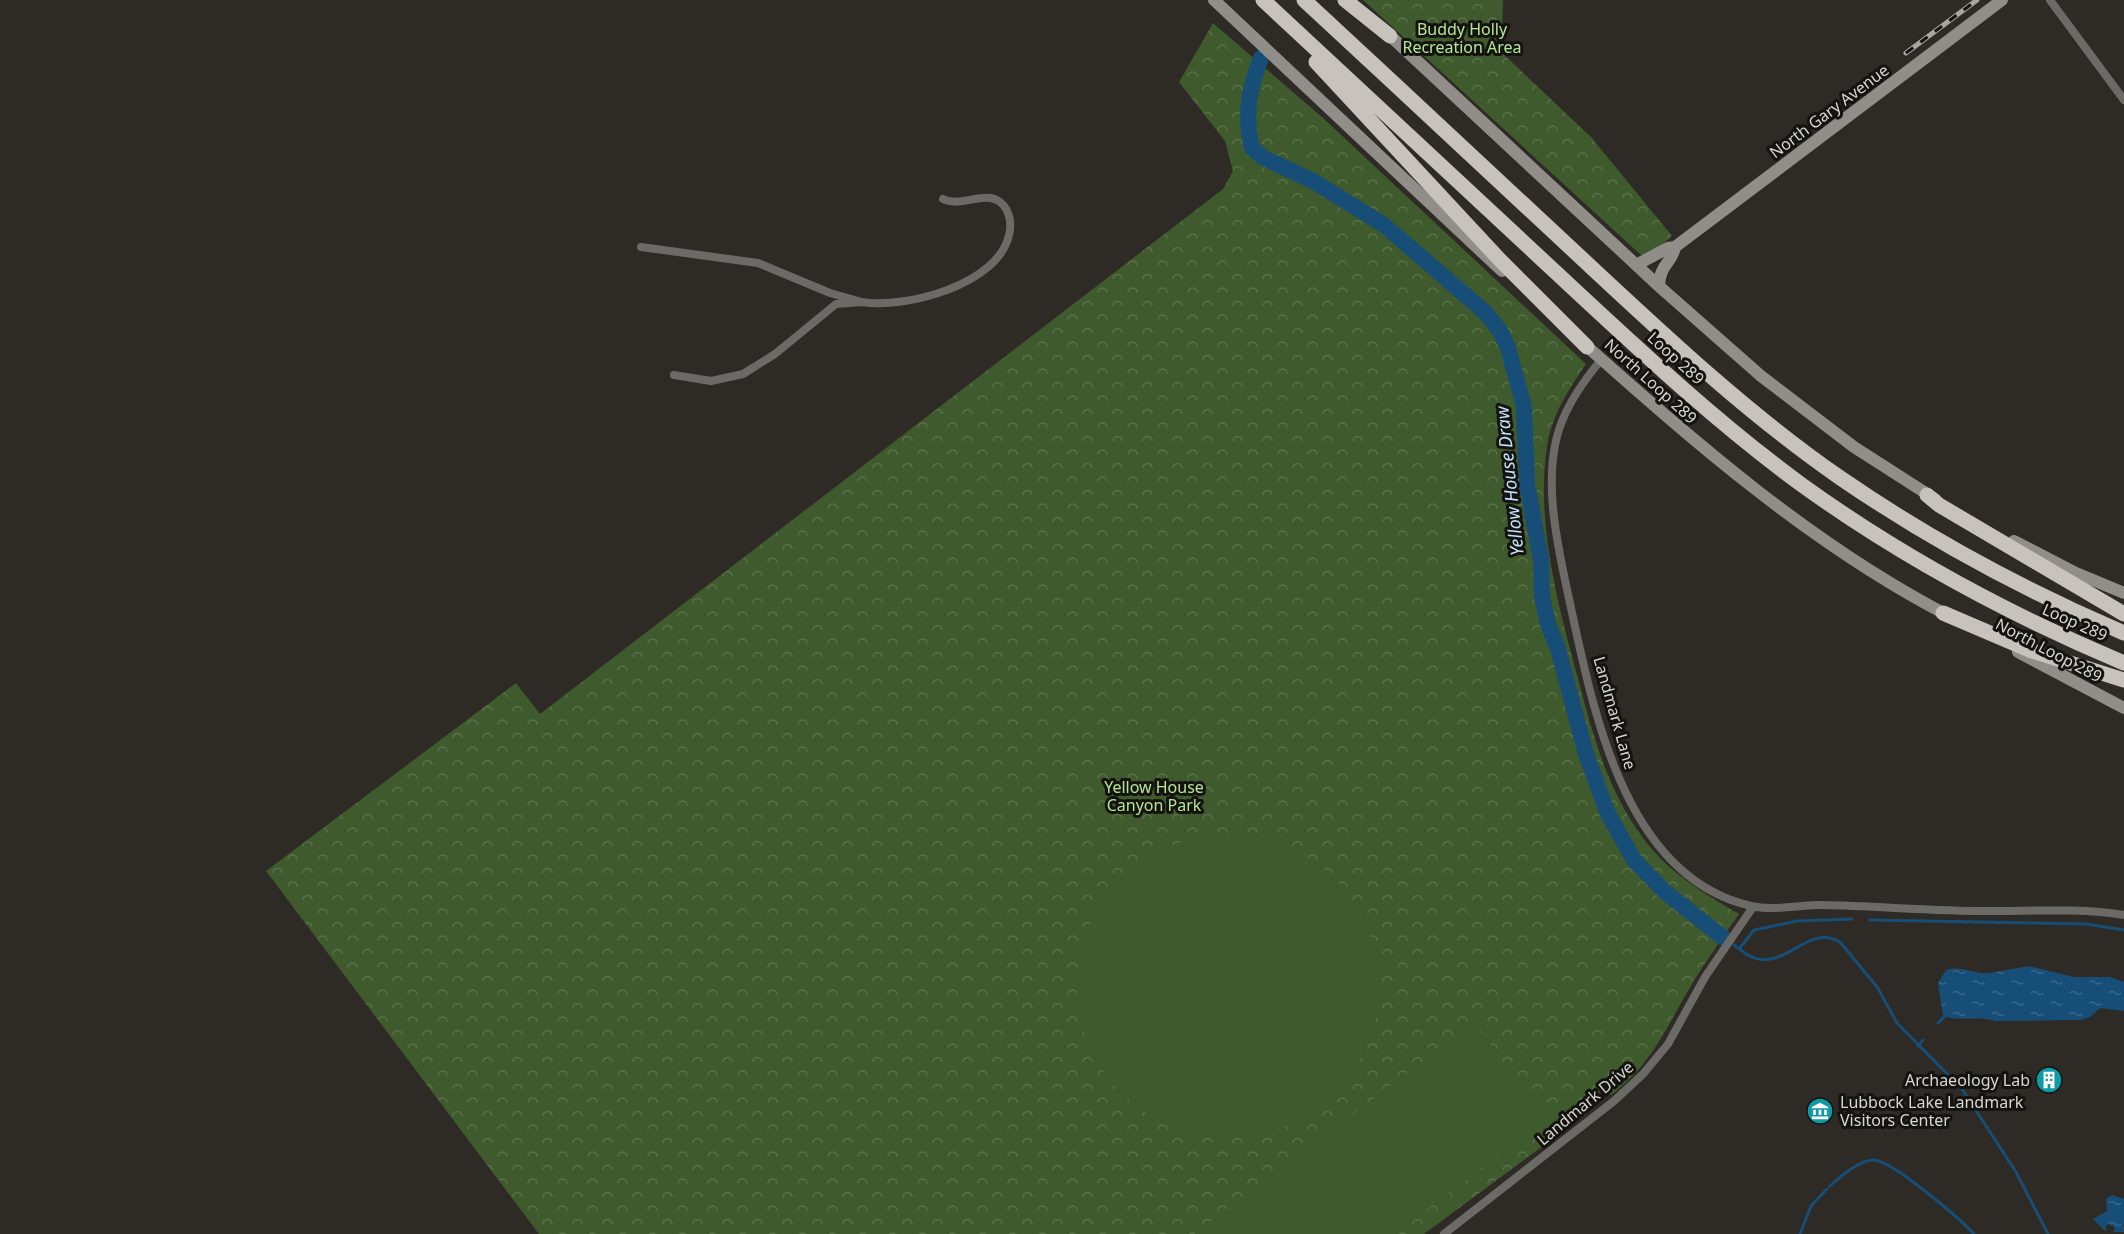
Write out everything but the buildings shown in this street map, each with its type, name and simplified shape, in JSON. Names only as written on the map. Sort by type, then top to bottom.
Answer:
[{"type":"highway","name":"Loop 289","points":[[1304,0],[1683,353],[1773,429],[1839,477],[1947,546],[2032,591],[2124,633]]},
{"type":"highway","points":[[1345,0],[1390,36]]},
{"type":"highway","points":[[1266,3],[1303,47],[1473,231],[1587,346]]},
{"type":"highway","name":"Loop 289","points":[[1266,3],[1678,384],[1773,463],[1868,530],[1947,577],[2022,617],[2124,663]]},
{"type":"highway","points":[[1927,495],[1939,505],[2124,614]]},
{"type":"highway","points":[[1943,613],[2032,651],[2124,680]]},
{"type":"main road","name":"North Loop 289","points":[[1214,0],[1484,255],[1708,453],[1788,515],[1881,577],[1943,613],[2124,708]]},
{"type":"main road","points":[[1352,0],[1659,286],[1808,413],[1927,495],[2076,573],[2124,593]]},
{"type":"main road","name":"North Gary Avenue","points":[[1636,265],[1668,248],[1675,248],[2002,0]]},
{"type":"main road","name":"North Gary Avenue","points":[[1659,286],[1661,269],[1674,255],[1675,248]]},
{"type":"street","points":[[2050,0],[2124,100]]},
{"type":"street","points":[[675,375],[711,381],[743,374],[775,354],[836,304],[862,302],[895,304],[925,297],[972,279],[992,266],[1002,255],[1011,228],[1010,216],[1001,203],[988,197],[963,202],[943,199]]},
{"type":"street","points":[[641,248],[758,263],[830,293],[862,302]]},
{"type":"street","name":"Landmark Lane","points":[[1601,360],[1586,378],[1562,419],[1557,439],[1553,486],[1556,531],[1566,584],[1612,765],[1638,818],[1657,844],[1709,890],[1724,898],[1754,907],[1820,905],[2124,915]]},
{"type":"street","name":"Landmark Drive","points":[[1444,1234],[1614,1101],[1643,1074],[1668,1044],[1705,977],[1754,907]]},
{"type":"green space","name":"Buddy Holly Recreation Area","points":[[1363,0],[1503,0],[1501,52],[1591,137],[1672,236],[1651,254],[1642,256]]},
{"type":"green space","name":"Yellow House Canyon Park","points":[[1213,23],[1323,118],[1586,364],[1562,403],[1549,435],[1544,475],[1544,503],[1550,561],[1556,590],[1589,718],[1610,780],[1630,820],[1643,838],[1663,861],[1699,890],[1739,914],[1695,979],[1659,1042],[1626,1083],[1611,1095],[1600,1092],[1588,1101],[1590,1109],[1585,1115],[1424,1234],[539,1234],[266,871],[516,683],[540,714],[1223,189],[1233,171],[1225,141],[1179,82]]},
{"type":"green space","points":[[1228,835],[1257,838],[1286,847],[1312,861],[1334,880],[1353,902],[1367,928],[1376,957],[1379,986],[1376,1015],[1367,1044],[1353,1070],[1334,1092],[1312,1111],[1286,1125],[1257,1134],[1228,1137],[1199,1134],[1170,1125],[1144,1111],[1122,1092],[1103,1070],[1089,1044],[1080,1015],[1077,986],[1080,957],[1089,928],[1103,902],[1122,880],[1144,861],[1170,847],[1199,838]]},
{"type":"green space","points":[[1474,1023],[1546,1119],[1394,1234],[1194,1234]]},
{"type":"water","points":[[2029,966],[2074,977],[2110,977],[2124,982],[2124,1011],[2100,1008],[2090,1017],[2081,1020],[1994,1021],[1943,1015],[1938,983],[1946,970],[1990,973]]},
{"type":"water","points":[[2112,1195],[2124,1199],[2124,1232],[2113,1232],[2115,1228],[2109,1224],[2105,1226],[2107,1231],[2104,1230],[2093,1219],[2107,1211],[2106,1199]]},
{"type":"waterway","name":"Yellow House Draw","points":[[1261,58],[1253,80],[1249,102],[1248,125],[1252,148],[1264,158],[1313,181],[1384,225],[1486,313],[1500,331],[1508,348],[1524,407],[1527,484],[1541,560],[1542,597],[1548,624],[1558,649],[1586,754],[1607,812],[1634,860],[1665,892],[1725,939]]},
{"type":"waterway","points":[[1739,949],[1754,930],[1797,921],[1852,919]]},
{"type":"waterway","points":[[1870,920],[2086,924],[2124,930]]},
{"type":"waterway","name":"Yellow House Draw","points":[[1734,945],[1752,957],[1770,959],[1819,938],[1829,938],[1840,942],[1877,987],[1897,1023],[1962,1089],[2016,1172],[2048,1234]]},
{"type":"waterway","points":[[1938,1023],[1947,1014]]},
{"type":"waterway","name":"Yellow House Draw","points":[[1918,1046],[1923,1040]]},
{"type":"waterway","name":"Yellow House Draw","points":[[1830,1186],[1862,1163],[1873,1160],[1882,1162],[1925,1191],[1974,1234]]},
{"type":"waterway","name":"Yellow House Draw","points":[[1800,1234],[1811,1206],[1827,1189]]},
{"type":"railway","points":[[1906,53],[1977,0]]},
{"type":"place","name":"Archaeology Lab","points":[[2049,1080]]},
{"type":"place","name":"Lubbock Lake Landmark Visitors Center","points":[[1820,1111]]}]
